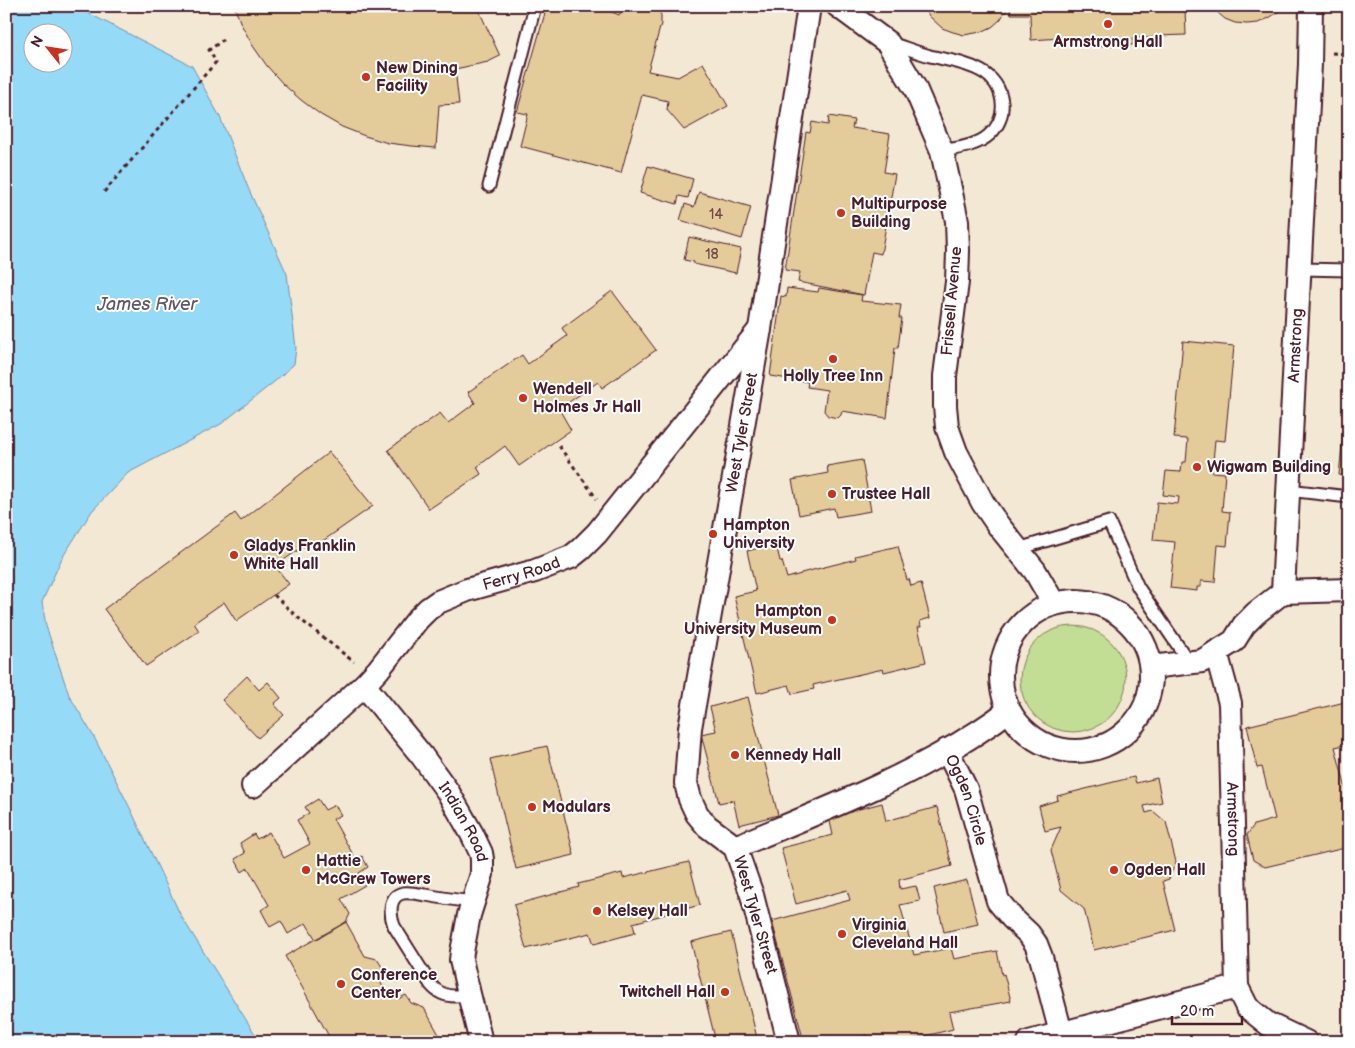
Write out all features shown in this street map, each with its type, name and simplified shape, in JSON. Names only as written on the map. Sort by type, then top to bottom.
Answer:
[{"type":"street","name":"West Tyler Street","points":[[789,1042],[752,895],[736,848],[707,826],[697,814],[690,799],[686,783],[690,728],[760,328],[809,6]]},
{"type":"street","name":"Frissell Avenue","points":[[838,6],[888,42],[915,88],[942,151],[957,220],[958,251],[957,282],[945,376],[945,406],[948,427],[956,452],[978,495],[998,525],[1035,571],[1054,604]]},
{"type":"street","name":"Armstrong","points":[[1283,592],[1310,64],[1311,6]]},
{"type":"street","name":"Ferry Road","points":[[253,786],[368,681],[428,609],[438,602],[467,590],[535,571],[571,557],[581,549],[598,533],[760,328]]},
{"type":"street","points":[[1151,667],[1202,661],[1234,641],[1244,625],[1256,613],[1283,592],[1349,590]]},
{"type":"street","points":[[1076,600],[1098,604],[1117,613],[1134,627],[1145,646],[1151,667],[1149,693],[1139,717],[1121,736],[1098,748],[1072,751],[1046,745],[1024,731],[1009,710],[1002,685],[1003,659],[1013,635],[1031,616],[1054,604],[1076,600]]},
{"type":"street","name":"Armstrong","points":[[1216,652],[1230,703],[1237,987],[1247,1007],[1268,1024],[1306,1042]]},
{"type":"street","name":"Indian Road","points":[[368,681],[448,792],[476,841],[482,859],[482,874],[473,902],[462,952],[462,966],[481,1042]]},
{"type":"street","points":[[947,750],[978,732],[1009,710]]},
{"type":"street","name":"Ogden Circle","points":[[736,848],[884,784],[947,750],[966,789],[998,901],[1036,944],[1061,1033]]},
{"type":"street","points":[[1029,1042],[1237,987]]},
{"type":"lane","points":[[489,186],[535,6]]},
{"type":"lane","points":[[888,42],[983,72],[999,90],[1002,99],[1002,116],[988,135],[978,142],[942,151]]},
{"type":"lane","points":[[1300,269],[1349,270]]},
{"type":"lane","points":[[1288,490],[1349,497]]},
{"type":"lane","points":[[1018,549],[1110,522],[1138,587],[1189,662]]},
{"type":"lane","points":[[468,994],[446,996],[436,991],[430,985],[394,926],[391,911],[394,899],[403,893],[473,902]]},
{"type":"path","points":[[104,192],[216,62],[209,50],[223,40]]},
{"type":"path","points":[[1325,53],[1349,54]]},
{"type":"path","points":[[559,446],[610,517]]},
{"type":"path","points":[[274,595],[368,681]]},
{"type":"shaded area","name":"Hampton University","points":[[74,6],[1349,6],[1349,1042],[260,1042],[181,916],[130,808],[94,737],[69,695],[46,626],[42,601],[62,558],[92,511],[128,473],[221,424],[249,190],[220,117],[192,66]]},
{"type":"green space","points":[[1073,626],[1093,630],[1111,641],[1122,659],[1126,679],[1122,699],[1111,717],[1093,728],[1073,732],[1053,728],[1035,717],[1024,699],[1020,679],[1024,659],[1035,641],[1053,630]]},
{"type":"water","name":"James River","points":[[6,6],[74,6],[192,66],[220,117],[249,190],[287,274],[296,348],[294,364],[221,424],[128,473],[92,511],[62,558],[42,602],[46,626],[69,695],[94,737],[130,808],[181,916],[260,1042],[6,1042]]},
{"type":"building","name":"New Dining Facility","points":[[234,6],[477,6],[500,56],[488,62],[455,69],[459,104],[439,105],[436,148],[388,143],[342,127],[321,115],[283,84],[253,46]]},
{"type":"building","points":[[547,6],[598,6],[619,15],[624,6],[656,6],[661,15],[661,24],[648,71],[678,77],[703,63],[728,106],[684,130],[667,110],[668,101],[642,95],[621,173],[520,146],[528,114],[517,112]]},
{"type":"building","points":[[924,6],[1009,6],[1000,20],[992,27],[981,32],[964,35],[942,28],[929,16]]},
{"type":"building","name":"Armstrong Hall","points":[[1010,6],[1204,6],[1185,9],[1186,35],[1133,38],[1133,45],[1084,46],[1084,40],[1061,41],[1061,38],[1031,40],[1030,14],[1011,14]]},
{"type":"building","points":[[1210,6],[1283,6],[1269,18],[1258,23],[1247,24],[1235,23],[1225,19]]},
{"type":"building","name":"Multipurpose Building","points":[[829,116],[854,120],[852,128],[890,134],[884,172],[895,174],[881,254],[872,252],[864,295],[798,282],[800,272],[785,270],[806,132],[810,133],[812,122],[828,125]]},
{"type":"building","points":[[648,166],[693,179],[688,198],[679,196],[677,204],[640,193]]},
{"type":"building","points":[[699,192],[751,207],[742,239],[680,220],[685,204],[694,207]]},
{"type":"building","points":[[689,237],[741,249],[736,273],[684,260]]},
{"type":"building","name":"Holly Tree Inn","points":[[787,288],[818,292],[819,288],[862,295],[861,301],[901,305],[899,318],[902,318],[898,348],[895,348],[887,418],[842,411],[838,418],[828,416],[824,411],[827,390],[807,387],[808,382],[770,376],[781,296],[786,297]]},
{"type":"building","name":"Wendell Holmes Jr Hall","points":[[612,291],[656,350],[602,388],[598,382],[559,409],[571,430],[519,466],[505,446],[477,467],[481,474],[429,509],[388,450],[440,413],[448,423],[475,403],[468,392],[522,355],[528,364],[567,336],[562,328]]},
{"type":"building","name":"Wigwam Building","points":[[1183,341],[1234,346],[1225,441],[1215,440],[1212,472],[1225,473],[1222,511],[1230,512],[1227,546],[1218,545],[1215,582],[1201,581],[1201,587],[1197,587],[1197,591],[1170,588],[1175,542],[1153,540],[1157,502],[1178,504],[1179,497],[1163,495],[1166,471],[1181,472],[1182,462],[1186,462],[1188,439],[1174,438]]},
{"type":"building","points":[[1344,425],[1349,425],[1349,476],[1339,475]]},
{"type":"building","name":"Gladys Franklin White Hall","points":[[329,452],[373,506],[317,545],[313,540],[275,566],[289,584],[236,621],[224,602],[194,623],[199,631],[146,666],[104,609],[235,513],[241,521]]},
{"type":"building","name":"Trustee Hall","points":[[862,460],[871,511],[836,517],[834,508],[799,515],[792,480],[828,473],[827,466]]},
{"type":"building","name":"Hampton University Museum","points":[[776,544],[787,578],[856,559],[855,556],[898,546],[907,580],[909,579],[911,586],[921,583],[930,618],[920,621],[921,627],[918,627],[926,662],[884,672],[883,669],[813,685],[814,689],[792,694],[789,685],[757,693],[734,596],[756,591],[747,551]]},
{"type":"building","points":[[247,676],[259,690],[268,682],[281,698],[274,704],[284,715],[258,738],[222,700]]},
{"type":"building","name":"Kennedy Hall","points":[[748,697],[778,815],[739,825],[733,800],[719,803],[701,734],[716,731],[710,707]]},
{"type":"building","points":[[1345,702],[1349,716],[1349,744],[1335,747],[1349,800],[1349,847],[1265,867],[1253,860],[1247,835],[1254,825],[1275,819],[1262,767],[1257,768],[1247,726]]},
{"type":"building","name":"Modulars","points":[[547,746],[574,855],[516,869],[490,759]]},
{"type":"building","name":"Ogden Hall","points":[[1134,777],[1136,783],[1157,778],[1162,802],[1144,806],[1146,813],[1153,811],[1166,822],[1176,862],[1169,879],[1163,881],[1175,930],[1094,950],[1084,909],[1061,890],[1051,850],[1061,827],[1045,831],[1039,806],[1058,800],[1057,796]]},
{"type":"building","name":"Hattie McGrew Towers","points":[[318,799],[325,810],[335,805],[341,815],[333,819],[356,860],[362,856],[368,867],[359,873],[365,885],[341,899],[350,914],[346,922],[316,940],[306,923],[288,934],[281,921],[270,927],[261,910],[269,905],[248,868],[242,872],[235,859],[245,853],[240,843],[254,834],[257,839],[269,832],[284,858],[310,844],[297,820],[309,813],[305,807]]},
{"type":"building","name":"Virginia Cleveland Hall","points":[[882,803],[886,821],[937,807],[952,866],[899,880],[900,889],[916,886],[920,901],[900,905],[914,955],[951,948],[954,959],[997,951],[1002,975],[1004,974],[1011,1001],[949,1012],[953,1029],[902,1042],[869,1042],[867,1035],[842,1042],[804,1042],[772,921],[850,900],[847,890],[796,904],[781,848],[833,835],[829,817]]},
{"type":"building","name":"Kelsey Hall","points":[[689,862],[700,905],[633,923],[635,933],[594,944],[590,933],[526,949],[514,905],[579,887],[578,884],[622,873],[623,878]]},
{"type":"building","points":[[967,880],[978,924],[944,932],[934,888]]},
{"type":"building","name":"Conference Center","points":[[346,922],[365,956],[377,959],[382,967],[378,978],[387,994],[393,990],[398,999],[406,995],[411,1003],[424,1008],[441,1038],[439,1042],[344,1042],[343,1039],[338,1042],[332,1042],[285,956]]},
{"type":"building","name":"Twitchell Hall","points":[[731,932],[758,1042],[716,1042],[691,942]]},
{"type":"place","name":"Armstrong Hall","points":[[1108,24]]},
{"type":"place","name":"New Dining Facility","points":[[366,77]]},
{"type":"place","name":"Multipurpose Building","points":[[841,213]]},
{"type":"place","name":"Holly Tree Inn","points":[[833,359]]},
{"type":"place","name":"Wendell Holmes Jr Hall","points":[[523,398]]},
{"type":"place","name":"Wigwam Building","points":[[1197,467]]},
{"type":"place","name":"Trustee Hall","points":[[832,494]]},
{"type":"place","name":"Hampton University","points":[[713,534]]},
{"type":"place","name":"Gladys Franklin White Hall","points":[[234,555]]},
{"type":"place","name":"Hampton University Museum","points":[[832,620]]},
{"type":"place","name":"Kennedy Hall","points":[[735,755]]},
{"type":"place","name":"Modulars","points":[[532,807]]},
{"type":"place","name":"Hattie McGrew Towers","points":[[306,870]]},
{"type":"place","name":"Ogden Hall","points":[[1114,870]]},
{"type":"place","name":"Kelsey Hall","points":[[597,911]]},
{"type":"place","name":"Virginia Cleveland Hall","points":[[842,934]]},
{"type":"place","name":"Conference Center","points":[[341,984]]},
{"type":"place","name":"Twitchell Hall","points":[[725,992]]}]
